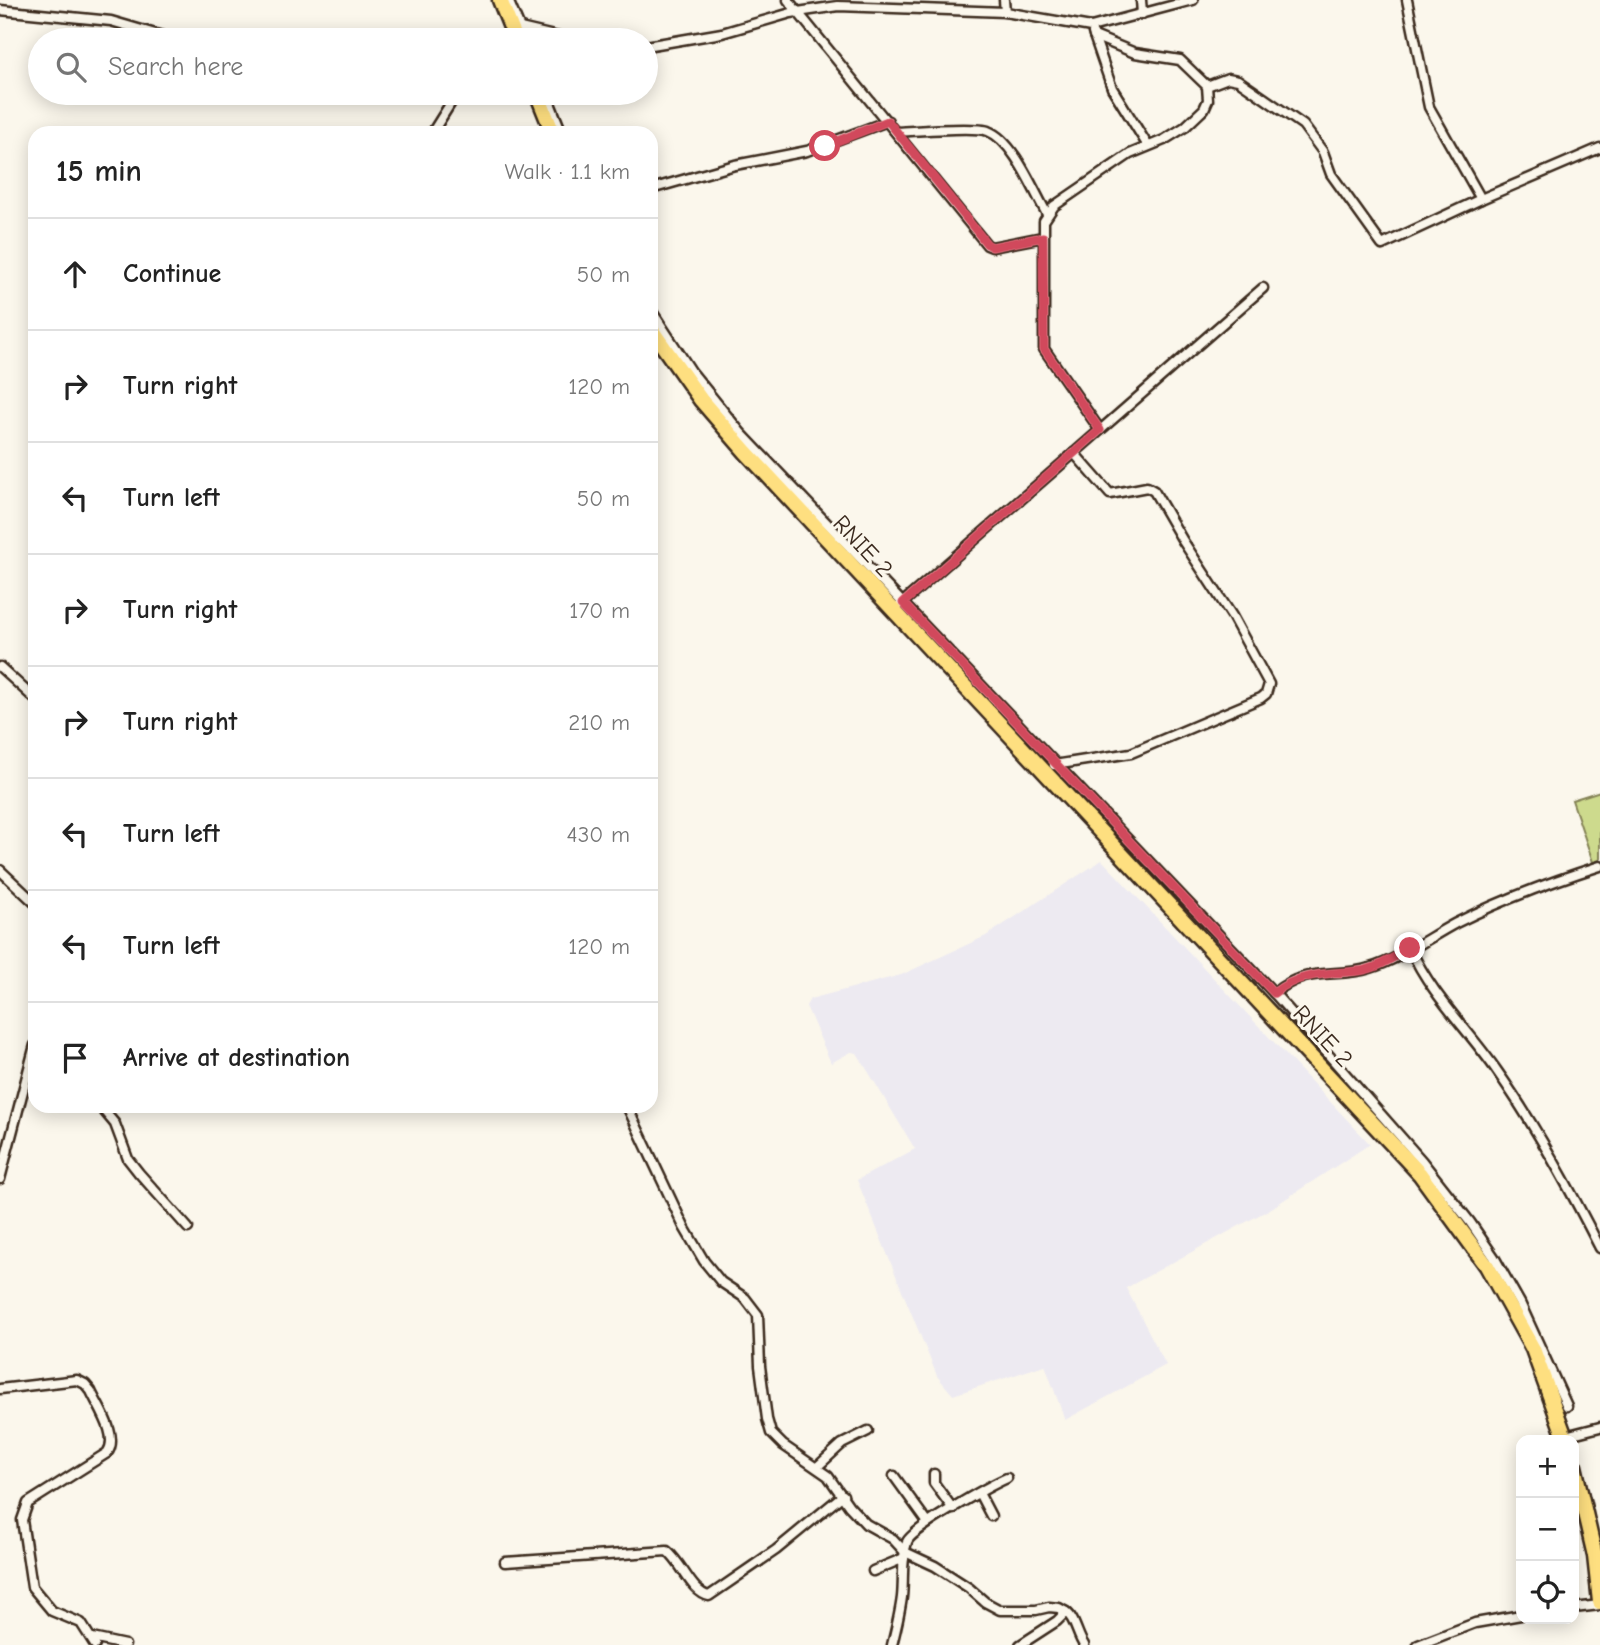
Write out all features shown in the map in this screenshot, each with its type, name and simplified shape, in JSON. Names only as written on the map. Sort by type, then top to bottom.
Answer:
[{"type":"highway","points":[[500,0],[512,28]]},
{"type":"highway","points":[[542,105],[550,126]]},
{"type":"highway","name":"RNIE 2","points":[[658,339],[719,423],[898,607],[1041,768],[1402,1153],[1439,1199],[1486,1266],[1533,1349],[1564,1435]]},
{"type":"highway","points":[[1579,1487],[1595,1556],[1600,1604]]},
{"type":"street","points":[[508,0],[514,28]]},
{"type":"street","points":[[788,0],[987,244],[992,247],[1043,237]]},
{"type":"street","points":[[1004,0],[1005,12]]},
{"type":"street","points":[[1141,0],[1142,14]]},
{"type":"street","points":[[1092,32],[1193,0]]},
{"type":"street","points":[[1406,0],[1429,107],[1481,199]]},
{"type":"street","points":[[658,44],[722,33],[798,12],[838,6],[1005,12],[1092,32],[1135,53],[1180,60],[1207,86],[1208,100],[1204,108],[1185,127],[1164,140],[1130,154],[1054,206],[1044,222],[1044,349],[1100,430]]},
{"type":"street","points":[[0,10],[110,22],[132,28]]},
{"type":"street","points":[[1092,32],[1112,88],[1149,146]]},
{"type":"street","points":[[1207,86],[1228,78],[1238,80],[1303,125],[1323,152],[1331,174],[1382,245],[1600,148]]},
{"type":"street","points":[[436,126],[448,105]]},
{"type":"street","points":[[551,105],[559,126]]},
{"type":"street","points":[[658,188],[735,165],[807,151],[888,121]]},
{"type":"street","points":[[896,132],[986,130],[1002,140],[1011,151],[1047,214]]},
{"type":"street","points":[[898,607],[1263,288]]},
{"type":"street","points":[[658,321],[691,371],[741,433],[898,607],[1057,765],[1274,993],[1422,1161],[1476,1230],[1521,1303],[1567,1405]]},
{"type":"street","points":[[1041,768],[1131,753],[1261,698],[1268,690],[1269,684],[1232,616],[1154,491],[1147,487],[1110,494],[1074,453]]},
{"type":"street","points":[[0,667],[28,693]]},
{"type":"street","points":[[1274,993],[1289,983],[1313,975],[1370,968],[1501,902],[1600,866]]},
{"type":"street","points":[[0,870],[28,896]]},
{"type":"street","points":[[1410,948],[1419,969],[1439,999],[1496,1069],[1539,1135],[1600,1248]]},
{"type":"street","points":[[0,1179],[28,1072]]},
{"type":"street","points":[[106,1113],[115,1124],[128,1158],[188,1228]]},
{"type":"street","points":[[630,1113],[684,1227],[704,1261],[721,1282],[745,1298],[758,1315],[760,1366],[771,1433],[783,1445],[828,1476],[849,1506],[866,1524],[893,1539],[904,1555],[935,1566],[1000,1610],[1059,1608],[1071,1615],[1076,1633],[1084,1645]]},
{"type":"street","points":[[0,1389],[76,1380],[91,1391],[113,1438],[112,1447],[107,1453],[28,1503],[22,1520],[32,1587],[52,1611],[81,1623],[94,1642],[124,1645]]},
{"type":"street","points":[[1575,1435],[1600,1427]]},
{"type":"street","points":[[817,1467],[842,1444],[868,1431]]},
{"type":"street","points":[[934,1474],[934,1483],[953,1509]]},
{"type":"street","points":[[894,1476],[928,1522]]},
{"type":"street","points":[[892,1645],[902,1598],[907,1539],[928,1522],[1007,1478]]},
{"type":"street","points":[[979,1493],[991,1516]]},
{"type":"street","points":[[505,1562],[667,1551],[678,1560],[701,1594],[709,1596],[776,1550],[843,1495]]},
{"type":"street","points":[[873,1571],[904,1555]]},
{"type":"street","points":[[1579,1607],[1600,1604]]},
{"type":"street","points":[[1020,1645],[1066,1612]]},
{"type":"street","points":[[1418,1645],[1475,1623],[1516,1616]]},
{"type":"shaded area","points":[[1102,860],[1370,1144],[1270,1209],[1126,1288],[1166,1365],[1065,1420],[1045,1365],[953,1395],[937,1376],[857,1180],[915,1149],[857,1053],[851,1052],[831,1063],[806,1006],[810,999],[901,975],[986,936]]},
{"type":"green space","points":[[1600,791],[1600,860],[1593,862],[1572,800]]},
{"type":"route","points":[[825,146],[888,121],[987,244],[992,247],[1043,237],[1044,349],[1100,430],[903,603],[1274,993],[1300,978],[1370,968],[1410,948]]}]
